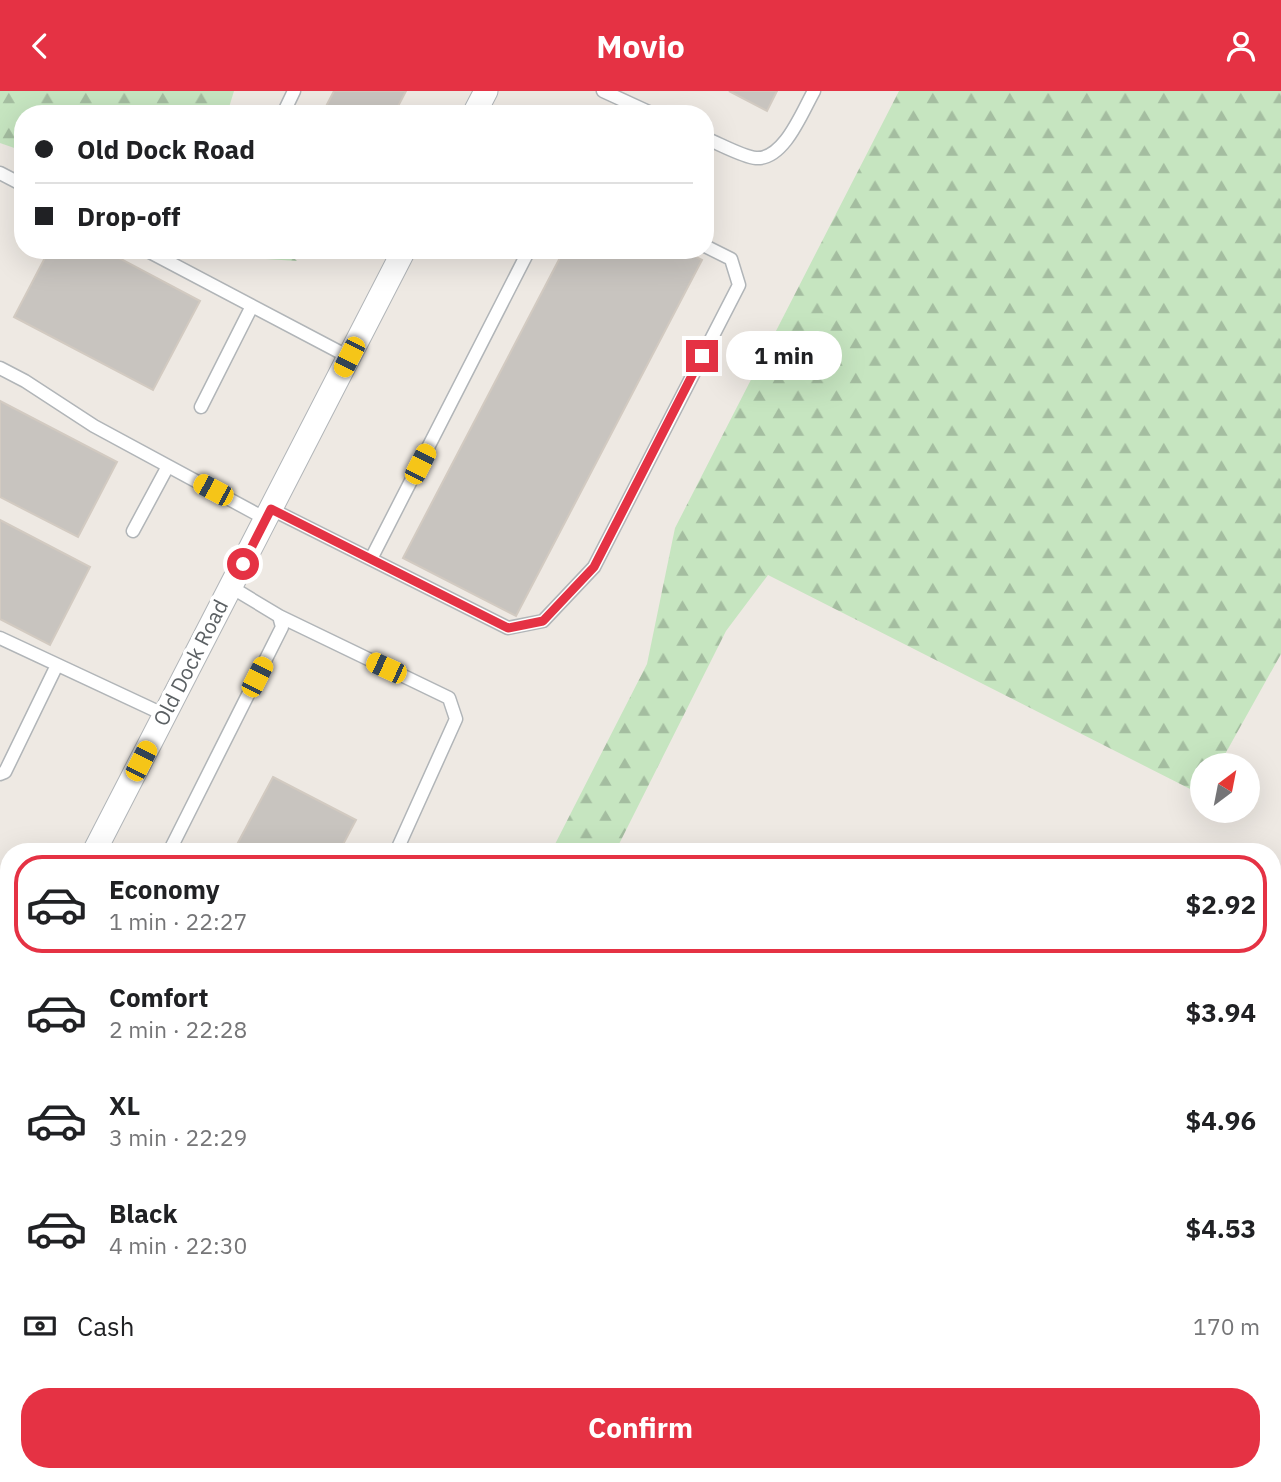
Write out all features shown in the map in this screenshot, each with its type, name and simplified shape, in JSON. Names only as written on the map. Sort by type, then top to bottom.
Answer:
[{"type":"street","name":"Old Dock Road","points":[[99,843],[399,259]]},
{"type":"lane","points":[[603,91],[633,105]]},
{"type":"lane","points":[[714,142],[756,158],[772,155],[782,147],[814,91]]},
{"type":"lane","points":[[0,368],[94,426],[168,466],[371,559],[508,628],[543,621],[594,567],[738,285],[731,259],[714,250]]},
{"type":"lane","points":[[163,259],[349,357]]},
{"type":"lane","points":[[371,559],[523,259]]},
{"type":"lane","points":[[201,407],[252,306]]},
{"type":"lane","points":[[133,531],[168,466]]},
{"type":"lane","points":[[231,587],[279,616],[449,698],[456,719],[400,843]]},
{"type":"lane","points":[[174,843],[282,627],[279,616]]},
{"type":"lane","points":[[0,638],[165,715]]},
{"type":"lane","points":[[0,774],[5,772],[57,665]]},
{"type":"green space","points":[[0,91],[234,91],[230,105],[14,105],[14,148],[0,143]]},
{"type":"green space","points":[[899,91],[1281,91],[1281,654],[1226,753],[1190,753],[1190,789],[768,575],[726,631],[620,843],[556,843],[647,664],[675,528]]},
{"type":"building","points":[[334,91],[406,91],[399,105],[327,105]]},
{"type":"building","points":[[729,91],[777,91],[767,111]]},
{"type":"building","points":[[44,259],[121,259],[200,301],[153,390],[14,317]]},
{"type":"building","points":[[559,259],[702,260],[516,616],[403,558]]},
{"type":"building","points":[[0,401],[117,462],[78,537],[0,497]]},
{"type":"building","points":[[0,520],[90,567],[50,645],[0,619]]},
{"type":"building","points":[[273,777],[356,820],[344,843],[238,843]]},
{"type":"route","points":[[243,564],[271,509],[508,628],[543,621],[594,567],[702,356]]}]
